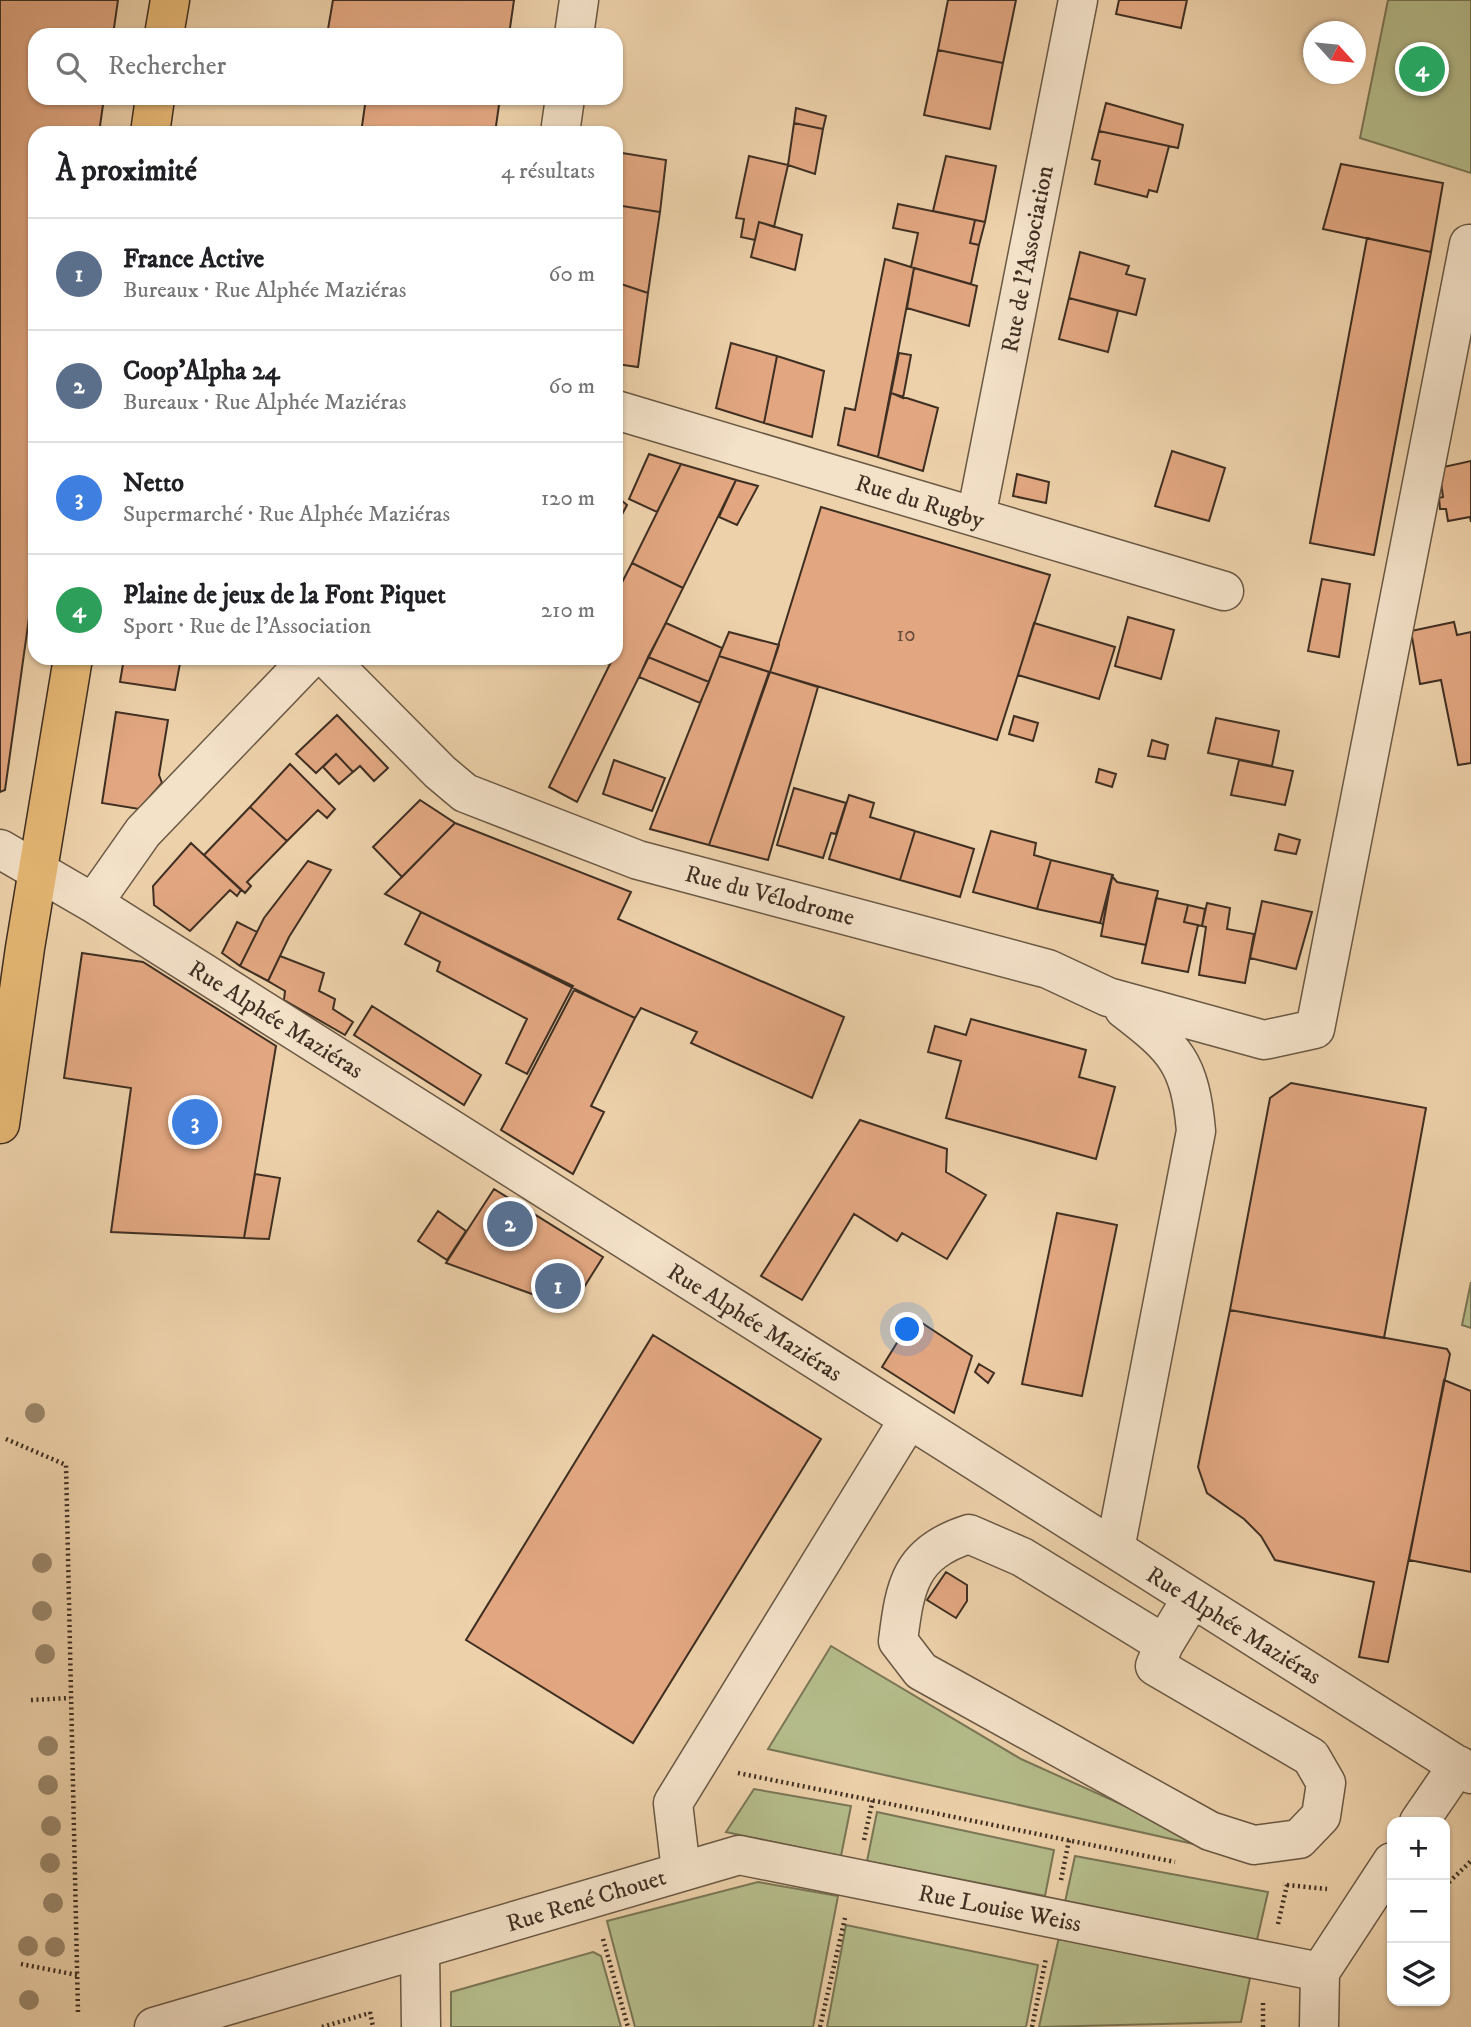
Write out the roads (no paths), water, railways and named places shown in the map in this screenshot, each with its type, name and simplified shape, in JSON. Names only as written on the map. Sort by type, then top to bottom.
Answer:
[{"type":"main road","points":[[165,28],[170,0]]},
{"type":"main road","points":[[151,126],[154,105]]},
{"type":"main road","points":[[0,1124],[72,665]]},
{"type":"street","points":[[575,28],[579,0]]},
{"type":"street","name":"Rue de l'Association","points":[[976,517],[1078,0]]},
{"type":"street","points":[[561,126],[564,105]]},
{"type":"street","name":"Rue du Vélodrome","points":[[334,665],[439,772],[464,793],[638,860],[1048,969],[1108,997],[1264,1040],[1315,1029],[1469,244]]},
{"type":"street","name":"Rue du Rugby","points":[[623,412],[1224,592]]},
{"type":"street","points":[[93,902],[143,832],[303,665]]},
{"type":"street","name":"Rue Alphée Maziéras","points":[[0,849],[93,902],[1464,1770]]},
{"type":"street","points":[[1108,997],[1164,1040],[1182,1066],[1193,1092],[1196,1131],[1115,1549]]},
{"type":"street","name":"Rue René Chouet","points":[[154,2027],[681,1871],[673,1803],[909,1419]]},
{"type":"street","points":[[1164,1644],[1022,1557],[969,1534],[943,1543],[918,1565],[904,1596],[898,1641],[921,1671],[1210,1831],[1254,1844],[1299,1839],[1321,1816],[1325,1794],[1326,1783],[1311,1756],[1155,1666],[1164,1644],[1192,1598]]},
{"type":"street","points":[[1423,1817],[1464,1770]]},
{"type":"street","name":"Rue Louise Weiss","points":[[681,1871],[739,1855],[1320,1972]]},
{"type":"street","points":[[1319,2027],[1320,1972],[1387,1870]]},
{"type":"street","points":[[420,1950],[421,2027]]},
{"type":"place","name":"Plaine de jeux de la Font Piquet","points":[[1422,69]]},
{"type":"place","name":"Netto","points":[[195,1122]]},
{"type":"place","name":"Coop'Alpha 24","points":[[510,1224]]},
{"type":"place","name":"France Active","points":[[558,1286]]}]
